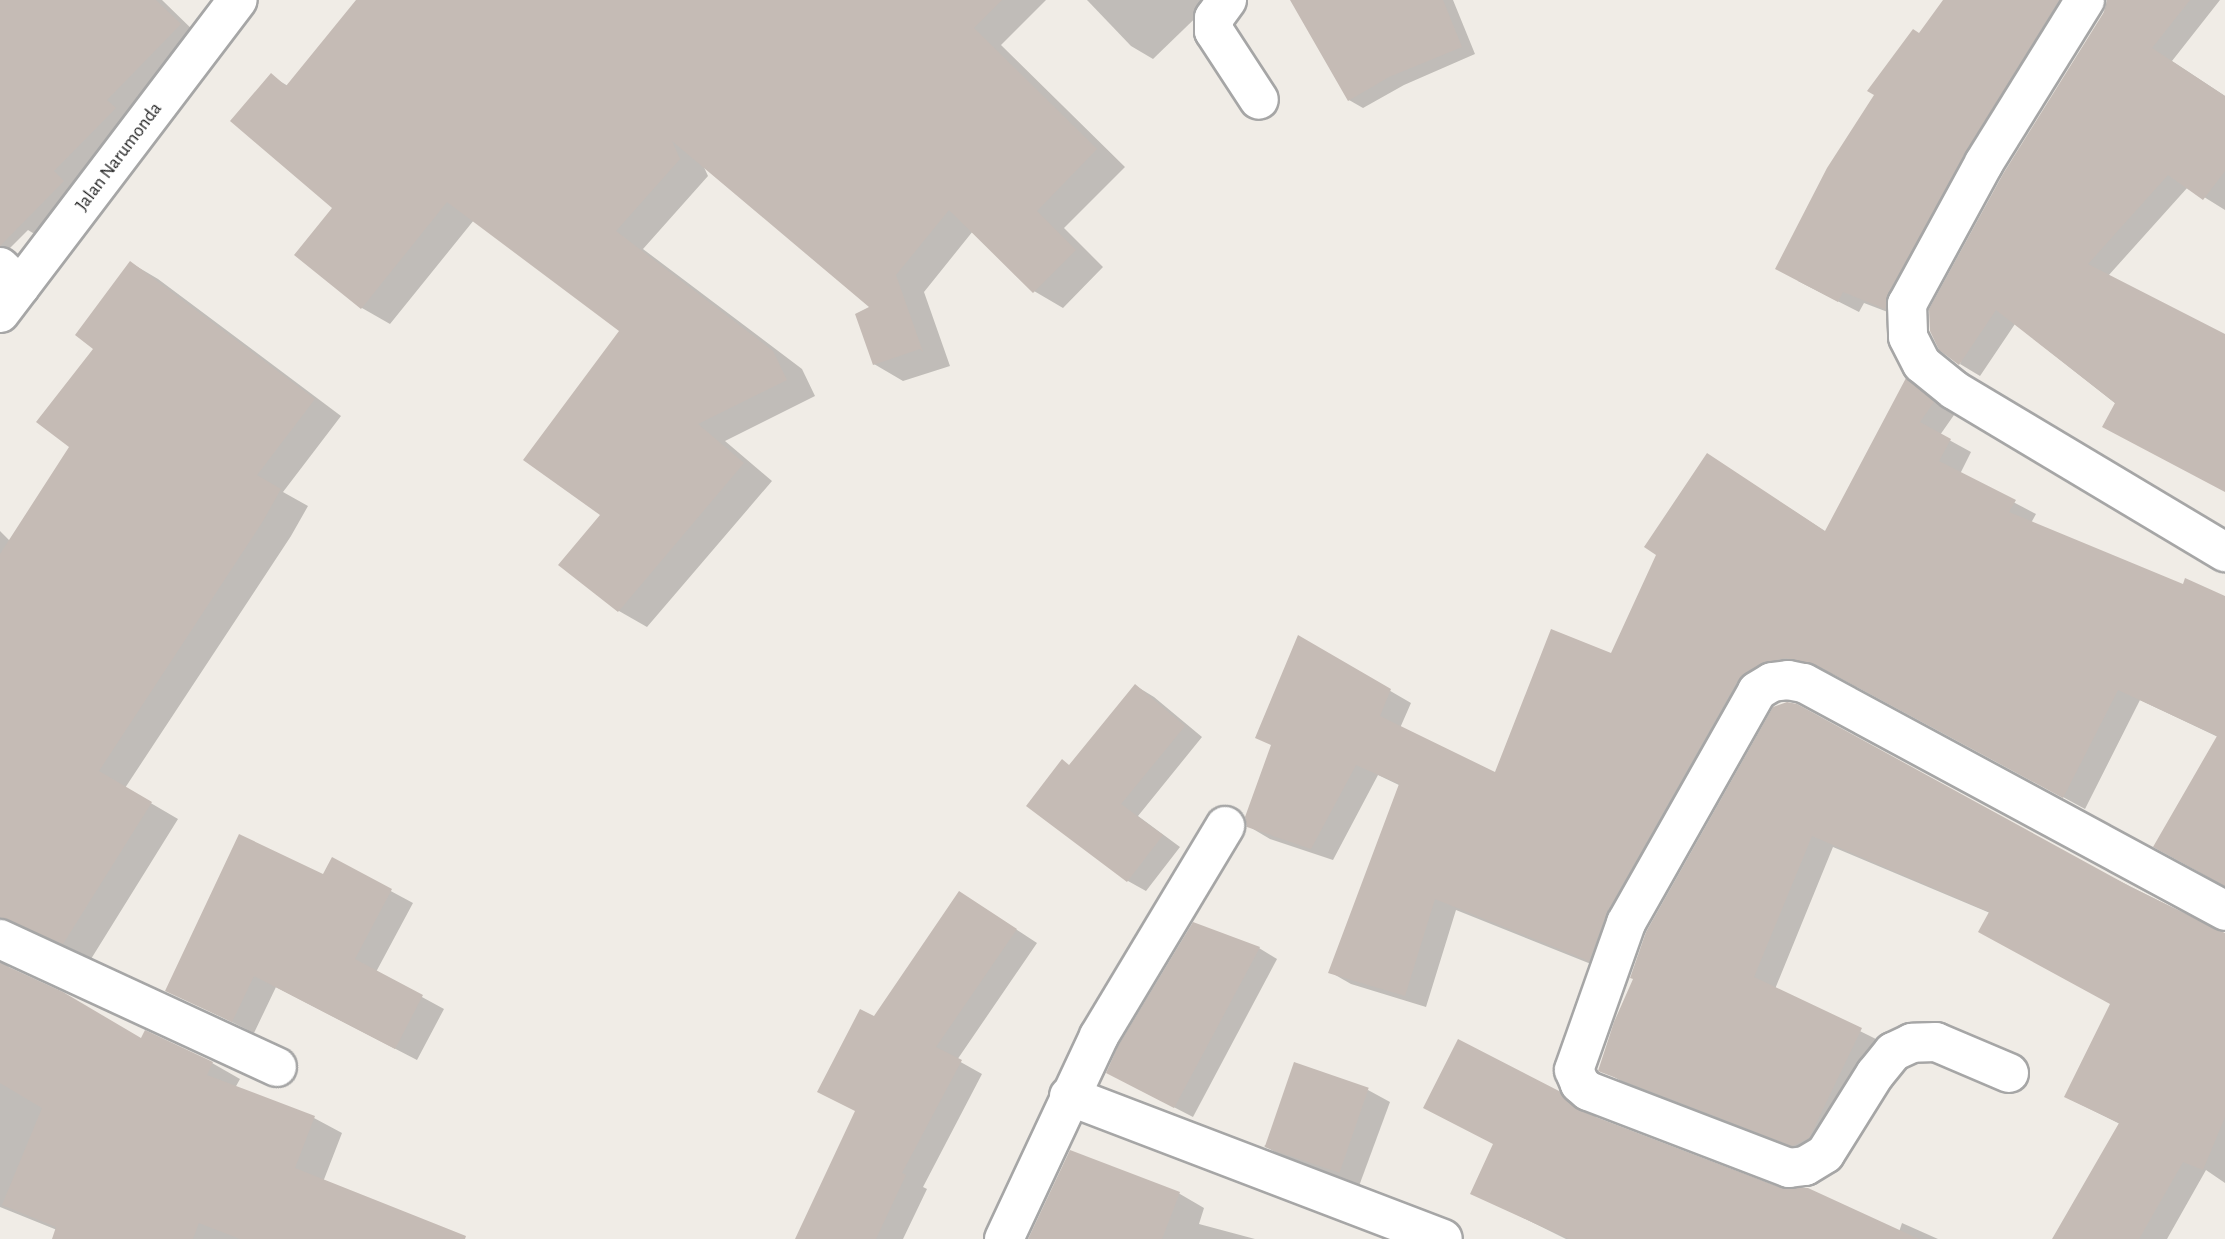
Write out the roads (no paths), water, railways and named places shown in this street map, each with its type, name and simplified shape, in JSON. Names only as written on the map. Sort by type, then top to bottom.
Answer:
[{"type":"street","name":"Jalan Narumonda","points":[[7,289],[238,0]]},
{"type":"street","points":[[1227,0],[1214,18],[1214,31],[1259,100]]},
{"type":"street","points":[[2085,0],[1984,163],[1908,304],[1908,337],[1922,364],[1954,390],[2225,552]]},
{"type":"street","points":[[2009,1073],[1936,1042],[1912,1043],[1893,1052],[1875,1074],[1825,1154],[1805,1166],[1789,1168],[1588,1091],[1580,1084],[1574,1070],[1626,923],[1757,691],[1772,682],[1788,680],[1804,683],[2225,911]]},
{"type":"street","points":[[1004,1239],[1099,1036],[1225,826]]},
{"type":"street","points":[[0,939],[277,1068]]},
{"type":"street","points":[[1069,1096],[1443,1239]]}]
